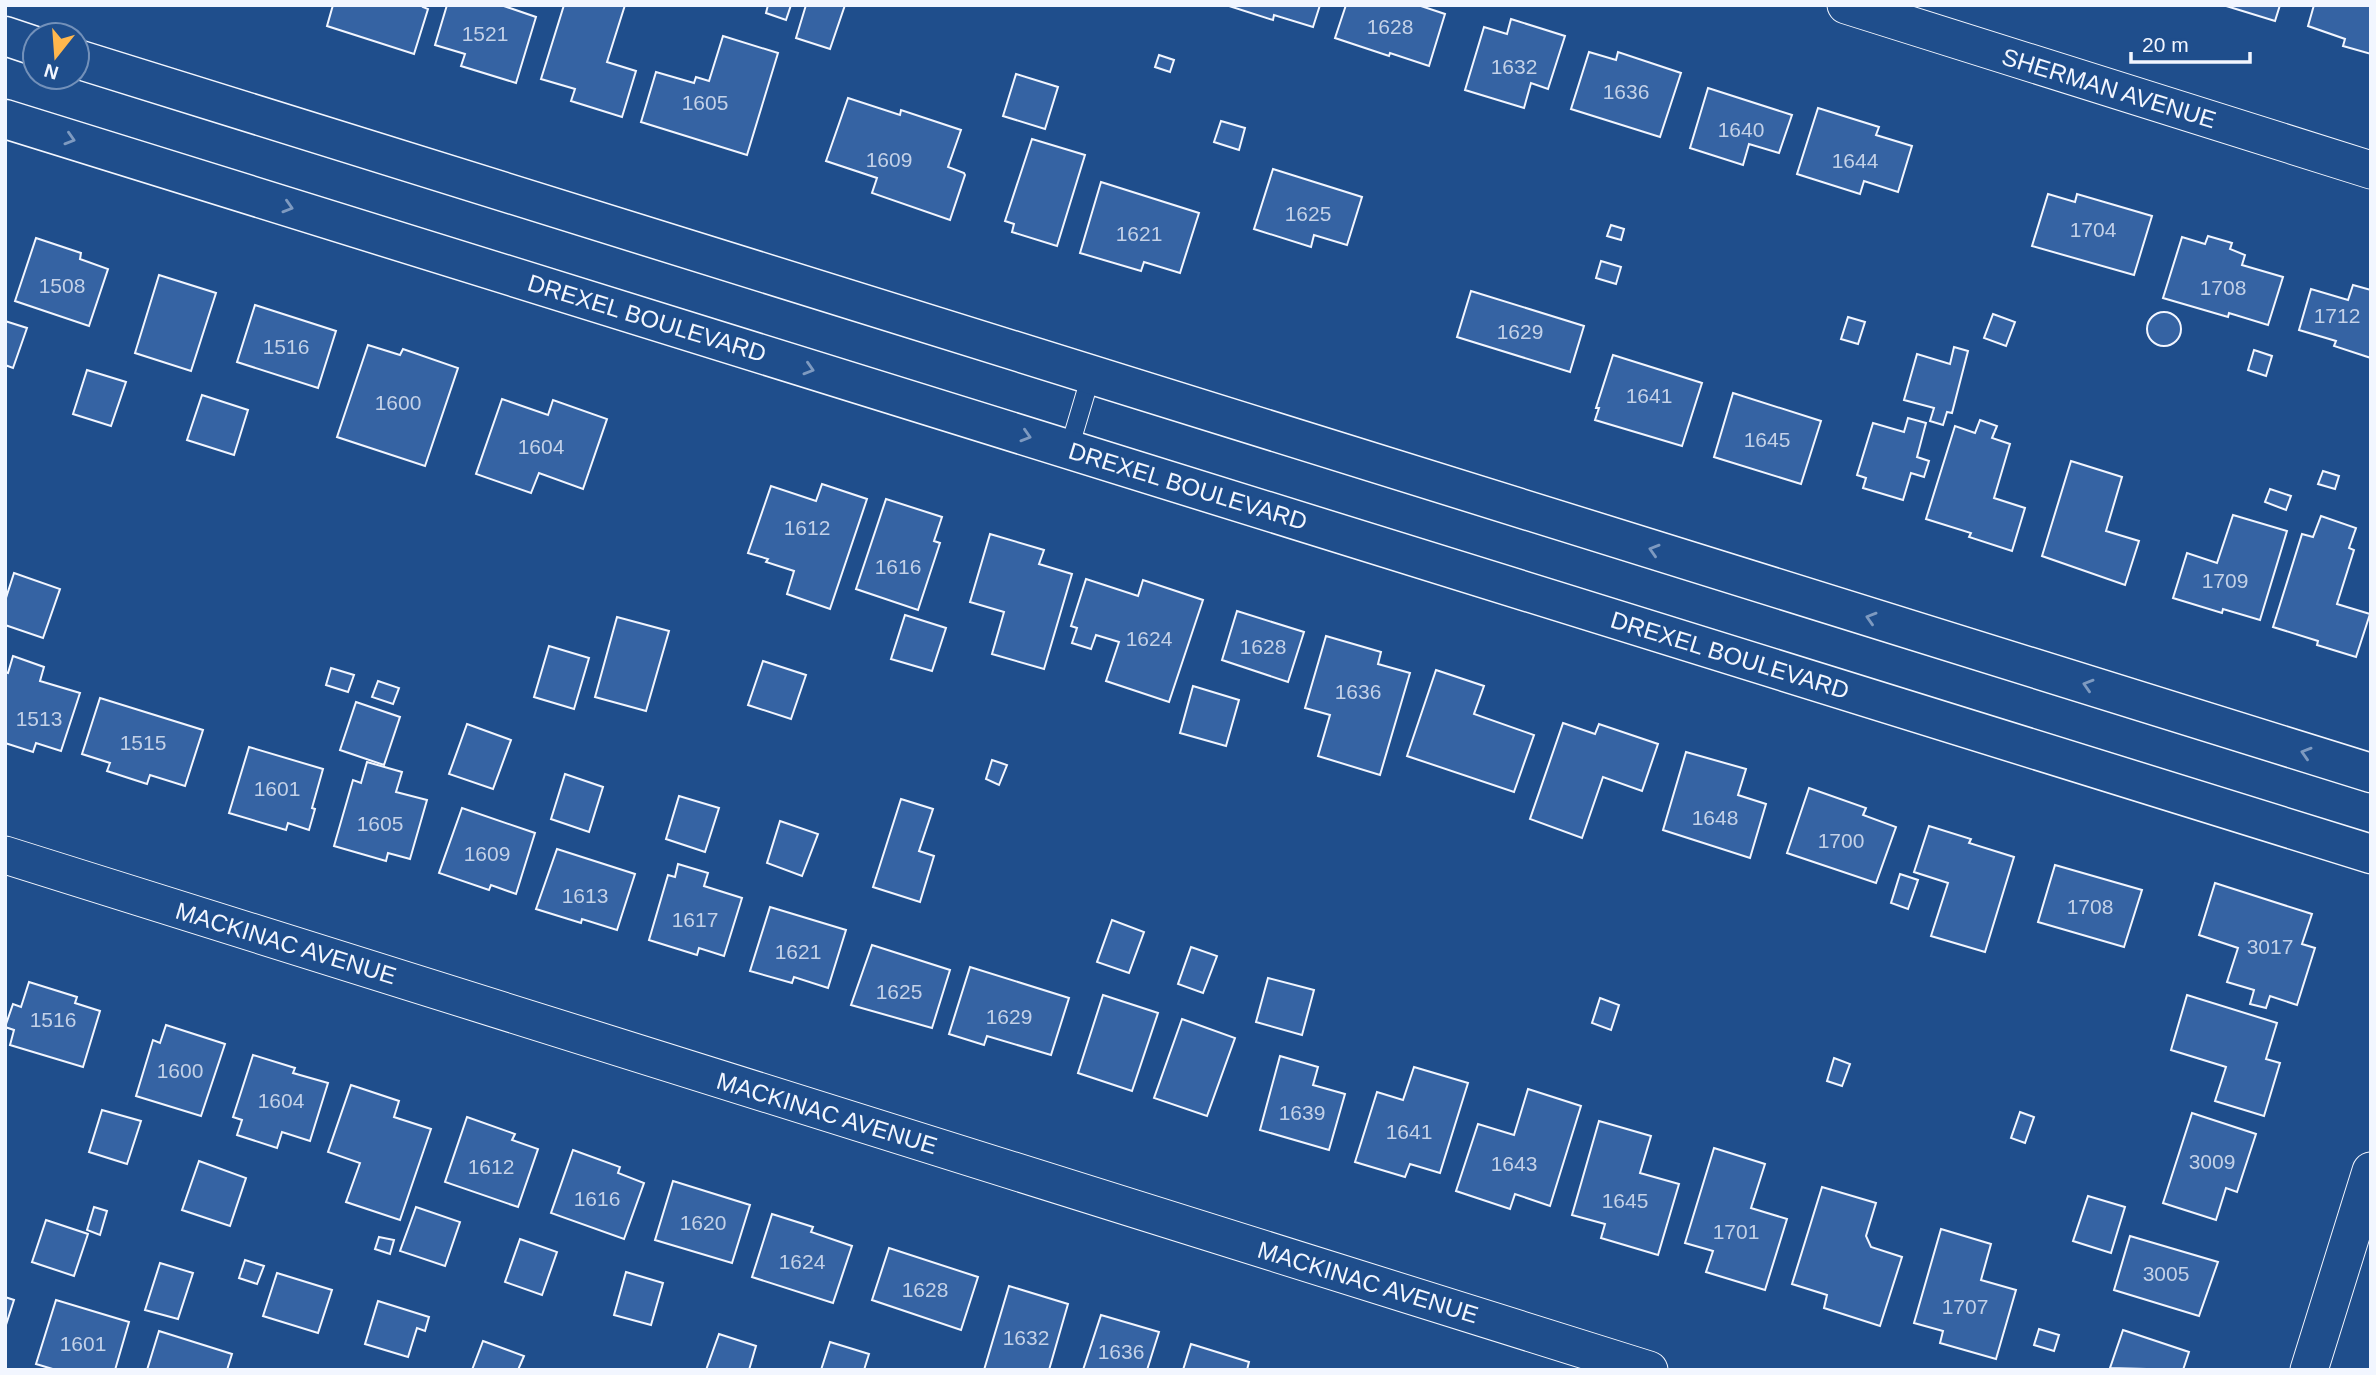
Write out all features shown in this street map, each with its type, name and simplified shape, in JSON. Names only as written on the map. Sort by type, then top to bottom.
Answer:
[{"type":"street","name":"SHERMAN AVENUE","points":[[1846,5],[2371,170]]},
{"type":"street","points":[[91,63],[2371,773]]},
{"type":"street","name":"DREXEL BOULEVARD","points":[[5,119],[2371,854]]},
{"type":"street","name":"MACKINAC AVENUE","points":[[5,855],[1612,1364],[1649,1370]]},
{"type":"street","points":[[2309,1370],[2371,1171]]},
{"type":"lane","points":[[1069,449],[1091,375]]},
{"type":"building","points":[[333,5],[424,5],[423,7],[428,9],[414,54],[327,26]]},
{"type":"building","points":[[447,5],[501,5],[536,17],[516,83],[461,66],[465,54],[435,45]]},
{"type":"building","points":[[564,5],[625,5],[607,62],[636,71],[622,117],[571,101],[575,89],[541,79]]},
{"type":"building","points":[[768,5],[791,5],[786,20],[766,13]]},
{"type":"building","points":[[806,5],[845,5],[830,49],[796,38]]},
{"type":"building","points":[[1226,5],[1320,5],[1313,27],[1274,15],[1273,20]]},
{"type":"building","points":[[1346,5],[1418,5],[1445,14],[1429,66],[1335,38]]},
{"type":"building","points":[[2223,5],[2280,5],[2275,21]]},
{"type":"building","points":[[2314,5],[2371,5],[2371,54],[2343,46],[2345,39],[2308,26]]},
{"type":"building","points":[[1511,19],[1565,36],[1548,89],[1531,83],[1524,108],[1465,90],[1484,27],[1507,34]]},
{"type":"building","points":[[723,36],[778,53],[747,155],[641,122],[656,72],[694,83],[696,77],[709,81]]},
{"type":"building","points":[[1589,52],[1616,60],[1618,52],[1681,73],[1660,137],[1571,109]]},
{"type":"building","points":[[1159,55],[1174,60],[1170,72],[1155,67]]},
{"type":"building","points":[[1016,74],[1058,87],[1045,129],[1003,116]]},
{"type":"building","points":[[1708,88],[1792,115],[1779,153],[1749,144],[1743,165],[1690,148]]},
{"type":"building","points":[[848,98],[900,115],[901,110],[961,130],[948,167],[965,175],[950,220],[872,193],[877,178],[826,161]]},
{"type":"building","points":[[1818,108],[1879,127],[1876,135],[1912,146],[1898,192],[1864,181],[1860,194],[1797,174]]},
{"type":"building","points":[[1221,121],[1245,128],[1239,150],[1214,142]]},
{"type":"building","points":[[1032,139],[1085,155],[1057,246],[1012,232],[1014,224],[1005,221]]},
{"type":"building","points":[[1273,169],[1362,197],[1347,245],[1314,235],[1311,247],[1254,229]]},
{"type":"building","points":[[1101,182],[1199,213],[1180,273],[1144,262],[1141,271],[1080,253]]},
{"type":"building","points":[[2048,194],[2075,202],[2077,194],[2152,216],[2134,275],[2032,246]]},
{"type":"building","points":[[1611,225],[1624,229],[1621,240],[1607,236]]},
{"type":"building","points":[[2208,236],[2232,243],[2230,249],[2245,255],[2242,265],[2283,277],[2268,325],[2229,313],[2228,317],[2163,298],[2182,237],[2205,244]]},
{"type":"building","points":[[36,238],[81,253],[80,259],[108,269],[89,326],[15,301]]},
{"type":"building","points":[[1601,261],[1621,267],[1616,284],[1596,278]]},
{"type":"building","points":[[159,275],[216,293],[191,371],[135,353]]},
{"type":"building","points":[[2353,285],[2371,290],[2371,358],[2334,346],[2336,341],[2299,330],[2311,289],[2348,300]]},
{"type":"building","points":[[1471,291],[1584,326],[1570,372],[1457,337]]},
{"type":"building","points":[[255,305],[336,331],[318,388],[237,362]]},
{"type":"building","points":[[2164,312],[2176,317],[2181,329],[2176,341],[2164,346],[2152,341],[2147,329],[2152,317]]},
{"type":"building","points":[[1993,314],[2015,322],[2006,346],[1984,338]]},
{"type":"building","points":[[1848,317],[1865,322],[1858,344],[1841,339]]},
{"type":"building","points":[[5,321],[27,328],[13,368],[5,365]]},
{"type":"building","points":[[368,345],[400,355],[403,349],[458,368],[425,466],[337,437]]},
{"type":"building","points":[[1954,347],[1968,351],[1952,413],[1947,412],[1943,425],[1930,421],[1934,408],[1904,400],[1917,354],[1950,364]]},
{"type":"building","points":[[2254,350],[2272,356],[2266,376],[2248,370]]},
{"type":"building","points":[[1613,355],[1702,383],[1682,446],[1595,420],[1599,408],[1596,408]]},
{"type":"building","points":[[87,370],[126,382],[111,426],[73,414]]},
{"type":"building","points":[[1733,393],[1821,421],[1801,484],[1714,457]]},
{"type":"building","points":[[202,395],[248,410],[234,455],[187,440]]},
{"type":"building","points":[[502,399],[548,415],[553,400],[607,419],[583,489],[539,473],[531,493],[476,474]]},
{"type":"building","points":[[1908,418],[1926,423],[1917,457],[1929,461],[1924,477],[1911,473],[1903,500],[1863,488],[1866,478],[1857,475],[1873,423],[1904,432]]},
{"type":"building","points":[[1980,420],[1997,426],[1992,438],[2010,444],[1994,498],[2025,508],[2012,551],[1969,537],[1971,533],[1926,519],[1955,426],[1975,433]]},
{"type":"building","points":[[2071,461],[2122,477],[2106,531],[2139,541],[2125,585],[2042,556]]},
{"type":"building","points":[[2323,471],[2339,476],[2335,489],[2318,484]]},
{"type":"building","points":[[822,484],[867,499],[830,609],[787,594],[794,571],[748,553],[771,486],[816,501]]},
{"type":"building","points":[[2270,489],[2291,496],[2286,510],[2265,502]]},
{"type":"building","points":[[886,499],[942,517],[934,541],[940,543],[918,610],[856,589]]},
{"type":"building","points":[[2233,515],[2287,531],[2260,620],[2223,609],[2222,613],[2173,598],[2187,553],[2217,563]]},
{"type":"building","points":[[2321,516],[2356,528],[2349,548],[2354,550],[2337,604],[2370,614],[2356,657],[2317,645],[2318,641],[2273,627],[2302,534],[2313,537]]},
{"type":"building","points":[[990,534],[1044,550],[1039,564],[1072,574],[1044,669],[992,654],[1004,612],[970,602]]},
{"type":"building","points":[[14,573],[60,589],[43,638],[5,625],[5,601]]},
{"type":"building","points":[[1086,579],[1138,596],[1143,580],[1203,600],[1169,702],[1106,681],[1119,642],[1096,635],[1091,649],[1072,643],[1077,628],[1071,626]]},
{"type":"building","points":[[1237,611],[1304,632],[1288,682],[1222,660]]},
{"type":"building","points":[[905,615],[946,628],[932,671],[891,659]]},
{"type":"building","points":[[617,617],[669,631],[646,711],[595,697]]},
{"type":"building","points":[[1326,636],[1381,652],[1378,664],[1410,673],[1380,775],[1318,756],[1330,715],[1305,708]]},
{"type":"building","points":[[549,646],[589,658],[574,709],[534,697]]},
{"type":"building","points":[[13,656],[44,667],[40,681],[80,693],[61,751],[36,743],[33,752],[5,743],[5,672],[8,673]]},
{"type":"building","points":[[763,661],[806,675],[791,719],[748,705]]},
{"type":"building","points":[[331,668],[354,675],[348,692],[326,685]]},
{"type":"building","points":[[1436,670],[1484,686],[1474,714],[1534,735],[1514,792],[1407,756]]},
{"type":"building","points":[[378,681],[399,688],[393,704],[372,697]]},
{"type":"building","points":[[1193,686],[1239,700],[1226,746],[1180,733]]},
{"type":"building","points":[[100,698],[203,730],[185,786],[150,775],[147,784],[107,771],[110,763],[82,754]]},
{"type":"building","points":[[356,702],[400,717],[384,765],[340,750]]},
{"type":"building","points":[[1563,723],[1595,734],[1599,724],[1658,744],[1642,791],[1603,777],[1582,838],[1530,819]]},
{"type":"building","points":[[467,724],[511,740],[493,789],[449,774]]},
{"type":"building","points":[[249,747],[323,769],[309,830],[288,823],[286,830],[229,813]]},
{"type":"building","points":[[1686,752],[1746,769],[1738,795],[1766,804],[1750,858],[1663,830]]},
{"type":"building","points":[[992,760],[1007,765],[999,785],[986,779]]},
{"type":"building","points":[[367,762],[402,772],[396,792],[427,800],[410,859],[388,853],[386,861],[334,846],[353,780],[361,783]]},
{"type":"building","points":[[565,774],[603,787],[589,832],[551,819]]},
{"type":"building","points":[[1809,788],[1866,808],[1863,815],[1896,827],[1876,883],[1787,853]]},
{"type":"building","points":[[679,796],[719,808],[705,852],[666,839]]},
{"type":"building","points":[[901,799],[933,809],[919,851],[934,856],[920,902],[873,887]]},
{"type":"building","points":[[462,808],[535,833],[516,894],[491,885],[489,890],[439,873]]},
{"type":"building","points":[[780,821],[818,834],[802,876],[767,863]]},
{"type":"building","points":[[1929,826],[1971,839],[1969,843],[2014,857],[1985,952],[1931,936],[1948,883],[1914,872]]},
{"type":"building","points":[[557,849],[635,874],[617,930],[582,919],[581,923],[536,909]]},
{"type":"building","points":[[678,864],[708,873],[704,886],[742,898],[724,956],[699,948],[697,955],[649,940],[668,875],[675,877]]},
{"type":"building","points":[[2055,865],[2142,890],[2124,947],[2038,922]]},
{"type":"building","points":[[1900,874],[1918,880],[1908,909],[1891,903]]},
{"type":"building","points":[[2215,883],[2312,914],[2302,944],[2315,948],[2297,1005],[2270,996],[2266,1008],[2250,1004],[2254,990],[2227,982],[2238,948],[2199,935]]},
{"type":"building","points":[[770,907],[846,930],[828,988],[794,977],[792,983],[750,971]]},
{"type":"building","points":[[1112,920],[1144,932],[1129,973],[1097,962]]},
{"type":"building","points":[[872,945],[950,970],[932,1028],[851,1005]]},
{"type":"building","points":[[1191,947],[1217,956],[1203,993],[1178,984]]},
{"type":"building","points":[[970,967],[1069,998],[1051,1055],[987,1036],[984,1045],[949,1034]]},
{"type":"building","points":[[1268,978],[1314,990],[1302,1035],[1256,1022]]},
{"type":"building","points":[[29,982],[77,997],[75,1003],[100,1011],[83,1067],[10,1045],[14,1030],[5,1027],[13,1004],[21,1007]]},
{"type":"building","points":[[1103,995],[1158,1013],[1132,1091],[1078,1073]]},
{"type":"building","points":[[2187,995],[2277,1023],[2266,1059],[2280,1063],[2264,1116],[2215,1101],[2226,1067],[2171,1050]]},
{"type":"building","points":[[1600,998],[1619,1005],[1611,1030],[1592,1023]]},
{"type":"building","points":[[1182,1019],[1235,1038],[1207,1116],[1154,1098]]},
{"type":"building","points":[[166,1025],[225,1044],[201,1116],[136,1096],[153,1040],[160,1043]]},
{"type":"building","points":[[253,1055],[295,1068],[293,1073],[328,1083],[310,1141],[282,1132],[277,1148],[237,1135],[242,1120],[233,1117]]},
{"type":"building","points":[[1280,1056],[1318,1067],[1313,1085],[1345,1094],[1329,1150],[1260,1130]]},
{"type":"building","points":[[1834,1058],[1850,1064],[1842,1086],[1827,1081]]},
{"type":"building","points":[[1414,1067],[1468,1083],[1440,1173],[1410,1164],[1405,1177],[1355,1162],[1377,1092],[1403,1100]]},
{"type":"building","points":[[351,1085],[399,1101],[394,1117],[431,1129],[400,1220],[346,1202],[360,1163],[328,1152]]},
{"type":"building","points":[[1528,1089],[1581,1106],[1550,1206],[1515,1194],[1510,1209],[1456,1191],[1478,1124],[1514,1135]]},
{"type":"building","points":[[102,1110],[141,1121],[127,1164],[89,1152]]},
{"type":"building","points":[[2020,1112],[2034,1117],[2025,1143],[2011,1138]]},
{"type":"building","points":[[2192,1113],[2256,1134],[2237,1192],[2226,1188],[2216,1220],[2163,1203]]},
{"type":"building","points":[[467,1117],[515,1134],[512,1140],[538,1149],[518,1207],[445,1182]]},
{"type":"building","points":[[1599,1121],[1651,1136],[1640,1173],[1679,1184],[1658,1255],[1601,1238],[1605,1224],[1572,1215]]},
{"type":"building","points":[[1714,1148],[1765,1164],[1751,1208],[1787,1219],[1765,1290],[1706,1272],[1713,1251],[1685,1243]]},
{"type":"building","points":[[573,1150],[620,1167],[618,1173],[644,1183],[624,1239],[551,1213]]},
{"type":"building","points":[[199,1161],[246,1178],[230,1226],[182,1210]]},
{"type":"building","points":[[673,1181],[750,1205],[732,1263],[655,1240]]},
{"type":"building","points":[[1822,1187],[1876,1203],[1866,1236],[1871,1247],[1902,1257],[1880,1326],[1824,1308],[1827,1295],[1792,1284]]},
{"type":"building","points":[[2088,1196],[2125,1207],[2111,1253],[2073,1241]]},
{"type":"building","points":[[94,1207],[107,1211],[100,1235],[87,1230]]},
{"type":"building","points":[[416,1207],[460,1222],[445,1266],[400,1251]]},
{"type":"building","points":[[772,1214],[813,1227],[811,1232],[852,1246],[833,1303],[752,1277]]},
{"type":"building","points":[[46,1220],[88,1234],[74,1276],[32,1262]]},
{"type":"building","points":[[1941,1229],[1991,1244],[1981,1280],[2016,1290],[1996,1359],[1940,1343],[1943,1331],[1914,1323]]},
{"type":"building","points":[[2130,1236],[2218,1262],[2199,1316],[2114,1290]]},
{"type":"building","points":[[379,1237],[394,1240],[390,1254],[375,1249]]},
{"type":"building","points":[[520,1239],[557,1252],[542,1295],[505,1282]]},
{"type":"building","points":[[889,1248],[978,1277],[961,1330],[872,1300]]},
{"type":"building","points":[[245,1260],[264,1266],[257,1284],[239,1278]]},
{"type":"building","points":[[160,1263],[193,1273],[178,1319],[145,1310]]},
{"type":"building","points":[[626,1272],[663,1283],[651,1325],[614,1315]]},
{"type":"building","points":[[277,1273],[332,1290],[318,1333],[263,1316]]},
{"type":"building","points":[[1009,1286],[1068,1304],[1049,1370],[984,1370]]},
{"type":"building","points":[[5,1297],[14,1300],[5,1328]]},
{"type":"building","points":[[56,1300],[129,1322],[115,1370],[56,1370],[36,1364]]},
{"type":"building","points":[[378,1301],[429,1317],[425,1331],[417,1328],[408,1357],[365,1344]]},
{"type":"building","points":[[1101,1315],[1159,1332],[1147,1370],[1083,1370]]},
{"type":"building","points":[[2039,1329],[2059,1335],[2054,1351],[2034,1345]]},
{"type":"building","points":[[2123,1330],[2189,1352],[2183,1370],[2110,1368]]},
{"type":"building","points":[[159,1331],[232,1354],[227,1370],[147,1370]]},
{"type":"building","points":[[719,1334],[756,1346],[749,1370],[706,1370]]},
{"type":"building","points":[[483,1341],[524,1356],[518,1370],[472,1370]]},
{"type":"building","points":[[830,1342],[869,1354],[864,1370],[821,1370]]},
{"type":"building","points":[[1191,1344],[1249,1362],[1247,1370],[1183,1370]]}]
